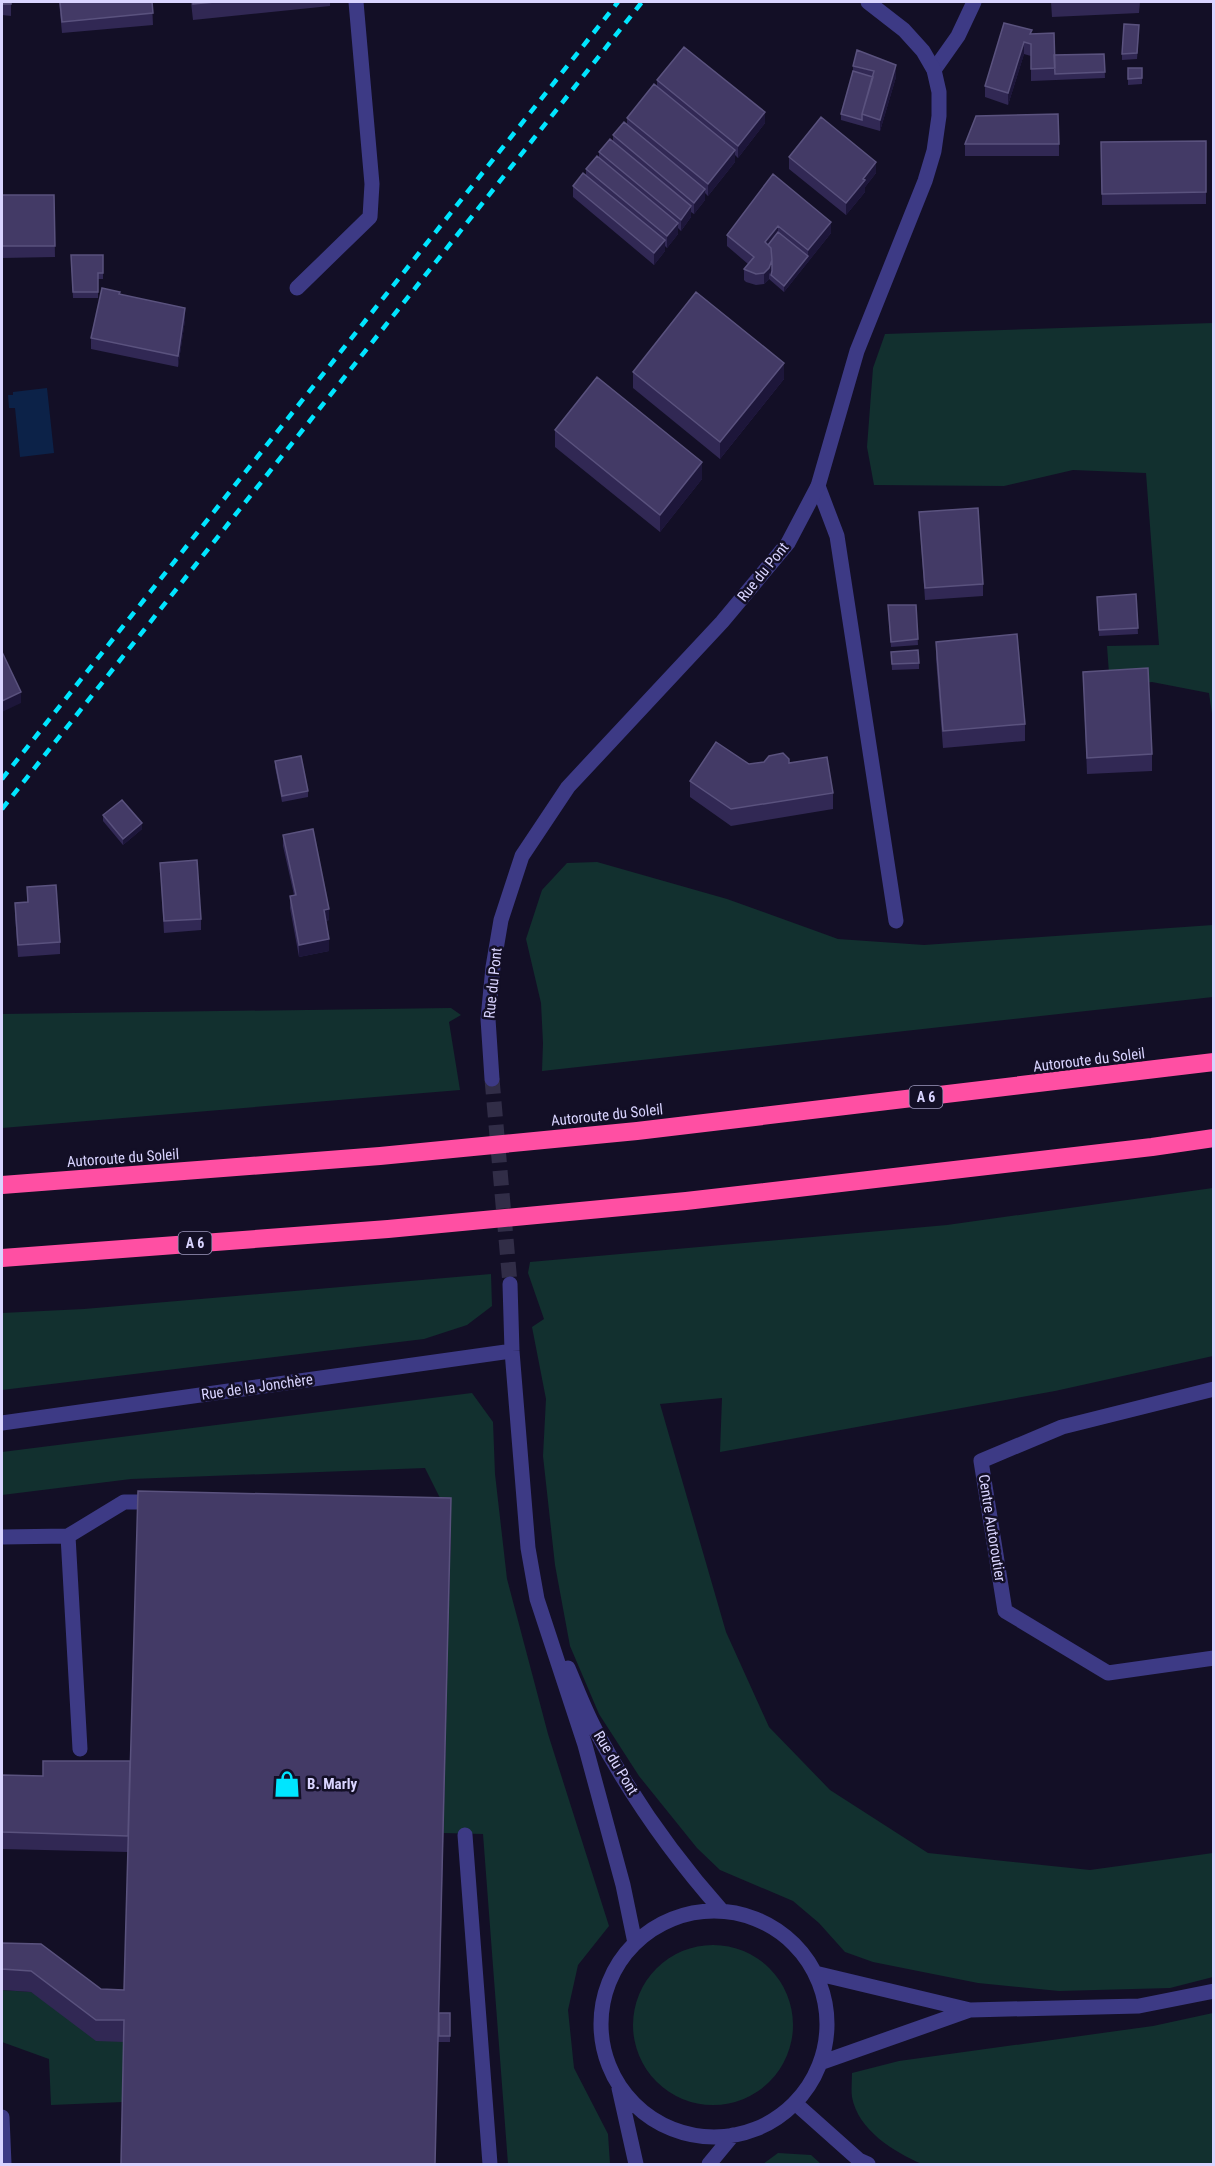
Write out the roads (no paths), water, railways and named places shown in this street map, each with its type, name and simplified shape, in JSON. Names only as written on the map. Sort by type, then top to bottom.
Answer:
[{"type":"highway","name":"Autoroute du Soleil","points":[[2,1185],[380,1156],[638,1131],[1214,1062]]},
{"type":"highway","name":"A 6","points":[[2,1258],[388,1229],[686,1202],[1214,1138]]},
{"type":"street","points":[[297,288],[370,217],[372,184],[356,2]]},
{"type":"street","name":"Rue du Pont","points":[[492,1079],[488,1019],[493,967],[501,920],[522,856],[568,788],[722,622],[788,543],[818,486],[857,351],[925,180],[934,150],[939,116],[939,92],[934,70],[923,51],[904,30],[868,2]]},
{"type":"street","points":[[934,70],[958,36],[974,2]]},
{"type":"street","points":[[818,486],[837,536],[896,921]]},
{"type":"street","name":"Rue du Pont","points":[[510,1284],[512,1351],[528,1548],[537,1599],[585,1744],[623,1885],[635,1943]]},
{"type":"street","name":"Rue de la Jonchère","points":[[2,1423],[512,1351]]},
{"type":"street","name":"Centre Autoroutier","points":[[1214,1389],[1062,1427],[981,1461],[1005,1611],[1108,1673],[1214,1658]]},
{"type":"street","points":[[2,1537],[68,1536],[124,1502],[170,1503]]},
{"type":"street","points":[[68,1536],[80,1749]]},
{"type":"street","name":"Rue du Pont","points":[[537,1599],[596,1730],[645,1812],[686,1870],[722,1911]]},
{"type":"street","points":[[465,1835],[490,2164]]},
{"type":"street","points":[[722,1911],[751,1917],[770,1926],[789,1938],[804,1955],[815,1973],[823,1994],[826,2040],[820,2062],[809,2084],[795,2103],[766,2124],[733,2135],[697,2135],[666,2126],[632,2101],[618,2082],[608,2061],[602,2016],[605,1995],[612,1975],[635,1943],[665,1922],[686,1914],[722,1911]]},
{"type":"street","points":[[815,1973],[970,2010],[1139,2006],[1214,1991]]},
{"type":"street","points":[[820,2062],[970,2010]]},
{"type":"street","points":[[618,2082],[636,2164]]},
{"type":"street","points":[[795,2103],[859,2160],[868,2164]]},
{"type":"street","points":[[2,2117],[4,2164]]},
{"type":"street","points":[[709,2164],[733,2135]]},
{"type":"water","points":[[47,388],[54,453],[20,457],[15,408],[9,408],[8,395],[13,395],[13,392]]},
{"type":"tunnel","points":[[492,1079],[510,1284]]},
{"type":"railway","points":[[2,779],[618,2]]},
{"type":"railway","points":[[2,809],[642,2]]},
{"type":"place","name":"B. Marly","points":[[287,1784]]}]
